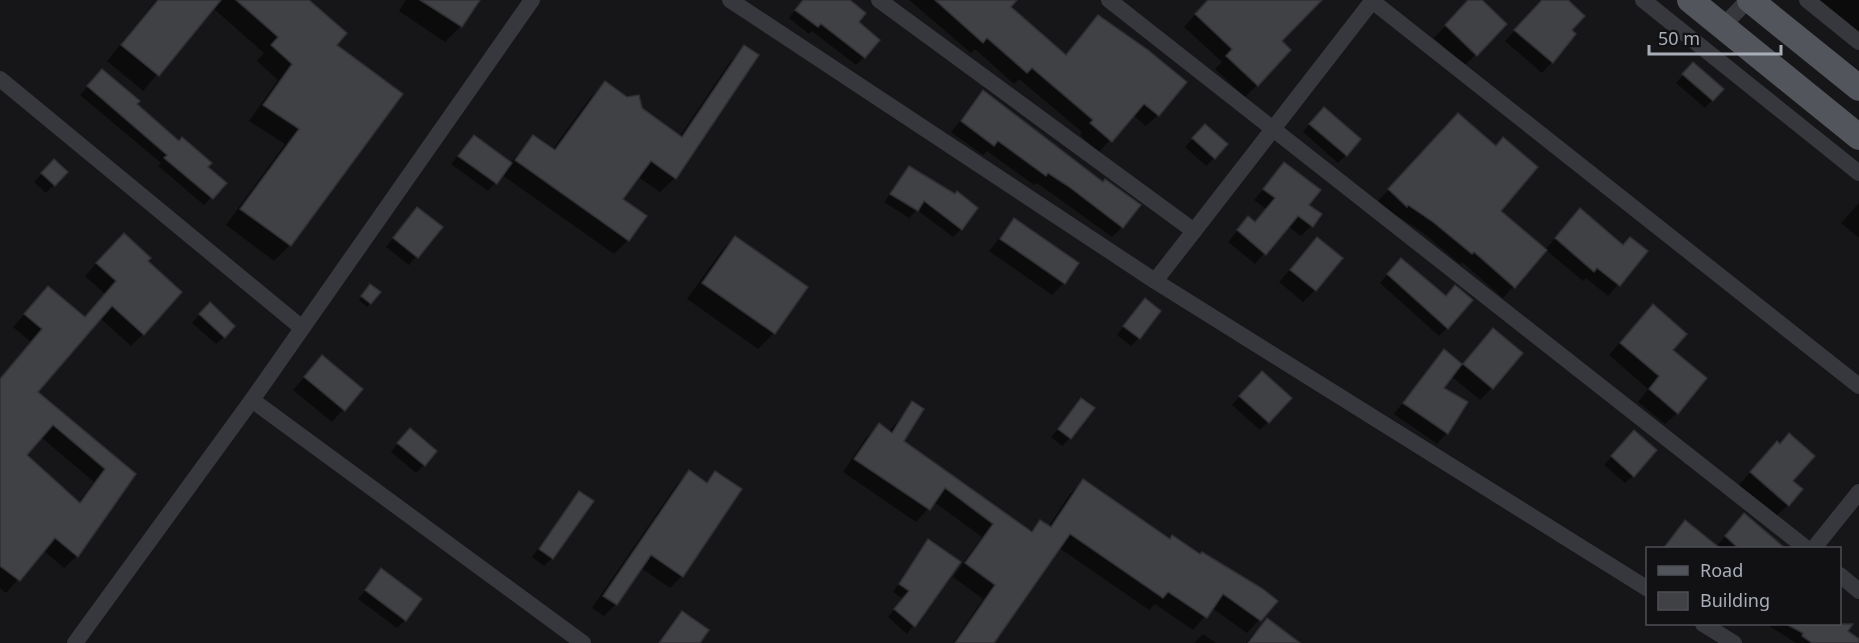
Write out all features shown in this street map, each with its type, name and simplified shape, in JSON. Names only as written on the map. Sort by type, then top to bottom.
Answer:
[{"type":"main road","points":[[1690,0],[1859,137]]},
{"type":"main road","points":[[1749,0],[1859,88]]},
{"type":"street","points":[[75,643],[252,400],[532,0]]},
{"type":"street","points":[[730,0],[1155,281],[1646,588]]},
{"type":"street","points":[[879,0],[1194,231]]},
{"type":"street","points":[[1109,0],[1803,547]]},
{"type":"street","points":[[1155,281],[1372,0],[1859,386]]},
{"type":"street","points":[[1643,0],[1859,172]]},
{"type":"street","points":[[1723,26],[1749,0]]},
{"type":"street","points":[[1807,0],[1859,42]]},
{"type":"street","points":[[0,79],[302,328]]},
{"type":"street","points":[[252,400],[583,643]]},
{"type":"street","points":[[1816,547],[1859,492]]},
{"type":"street","points":[[1841,577],[1859,591]]},
{"type":"street","points":[[1704,625],[1734,643]]},
{"type":"building","points":[[158,0],[221,0],[159,76],[121,45]]},
{"type":"building","points":[[236,0],[309,0],[347,33],[337,45],[403,94],[291,246],[240,209],[299,129],[263,105],[292,64],[271,45],[278,37]]},
{"type":"building","points":[[420,0],[480,0],[462,27]]},
{"type":"building","points":[[803,0],[850,0],[866,13],[859,22],[880,40],[865,58],[821,24],[818,27],[795,10]]},
{"type":"building","points":[[935,0],[1017,0],[1011,7],[1066,55],[1098,15],[1148,50],[1187,82],[1159,116],[1144,104],[1112,142],[1090,123],[1093,120],[1032,68],[1027,73],[987,38],[983,43]]},
{"type":"building","points":[[1208,0],[1322,0],[1282,41],[1291,50],[1258,86],[1226,56],[1232,49],[1195,14]]},
{"type":"building","points":[[1468,0],[1482,0],[1507,24],[1477,56],[1445,25]]},
{"type":"building","points":[[1542,0],[1568,0],[1585,16],[1572,30],[1576,34],[1553,63],[1514,30]]},
{"type":"building","points":[[744,45],[759,55],[676,179],[651,161],[623,199],[647,216],[629,241],[515,160],[533,135],[555,150],[605,81],[627,97],[639,95],[642,108],[682,137]]},
{"type":"building","points":[[1693,62],[1724,89],[1713,101],[1682,74]]},
{"type":"building","points":[[102,69],[140,101],[137,104],[179,141],[182,137],[212,163],[208,167],[227,183],[213,199],[164,158],[167,155],[87,86]]},
{"type":"building","points":[[983,90],[1103,182],[1105,179],[1141,205],[1123,228],[1068,186],[1048,173],[1046,176],[998,141],[994,146],[961,121]]},
{"type":"building","points":[[1324,107],[1361,139],[1347,156],[1309,124]]},
{"type":"building","points":[[1458,113],[1496,146],[1503,137],[1538,167],[1501,211],[1547,250],[1515,288],[1474,252],[1472,254],[1433,222],[1408,205],[1407,207],[1388,189]]},
{"type":"building","points":[[1205,124],[1228,144],[1215,159],[1192,138]]},
{"type":"building","points":[[474,135],[512,163],[497,184],[458,156]]},
{"type":"building","points":[[54,159],[68,172],[55,186],[41,173]]},
{"type":"building","points":[[1284,162],[1321,190],[1309,205],[1322,214],[1313,227],[1298,216],[1266,255],[1237,230],[1248,216],[1255,222],[1275,198],[1263,189]]},
{"type":"building","points":[[909,166],[955,194],[957,191],[978,208],[962,230],[924,201],[918,211],[890,194]]},
{"type":"building","points":[[417,207],[443,227],[418,258],[393,238]]},
{"type":"building","points":[[1580,208],[1623,245],[1630,237],[1648,251],[1620,286],[1597,268],[1594,272],[1555,238]]},
{"type":"building","points":[[1014,218],[1079,263],[1065,284],[1000,239]]},
{"type":"building","points":[[124,233],[151,258],[148,261],[182,292],[144,335],[112,306],[38,392],[136,474],[78,557],[55,538],[20,581],[0,566],[0,379],[42,329],[24,314],[48,286],[85,317],[116,281],[96,263]],"holes":[[[53,425],[105,469],[80,503],[27,455]]]},
{"type":"building","points":[[735,236],[808,287],[775,334],[702,283]]},
{"type":"building","points":[[1317,237],[1343,258],[1316,291],[1290,270]]},
{"type":"building","points":[[1401,258],[1446,296],[1455,285],[1473,300],[1448,329],[1387,274]]},
{"type":"building","points":[[370,284],[381,292],[371,304],[361,296]]},
{"type":"building","points":[[1145,298],[1161,311],[1140,339],[1123,326]]},
{"type":"building","points":[[210,302],[235,326],[225,338],[199,314]]},
{"type":"building","points":[[1653,304],[1687,334],[1673,350],[1707,378],[1678,414],[1649,389],[1659,376],[1620,343]]},
{"type":"building","points":[[1493,328],[1523,353],[1493,389],[1463,364]]},
{"type":"building","points":[[1444,349],[1462,364],[1444,388],[1468,402],[1448,434],[1403,403]]},
{"type":"building","points":[[322,355],[363,389],[345,411],[304,377]]},
{"type":"building","points":[[1262,371],[1292,398],[1269,423],[1239,396]]},
{"type":"building","points":[[1081,398],[1095,408],[1071,439],[1058,429]]},
{"type":"building","points":[[912,401],[924,409],[904,441],[1032,532],[1040,520],[1051,527],[1083,479],[1170,539],[1172,535],[1200,554],[1202,552],[1263,589],[1278,601],[1261,621],[1223,594],[1207,618],[1168,592],[1163,598],[1070,534],[994,643],[955,643],[995,585],[965,563],[993,524],[945,488],[930,510],[854,459],[879,423],[892,433]]},
{"type":"building","points":[[410,428],[437,451],[425,466],[397,443]]},
{"type":"building","points":[[1634,430],[1657,450],[1634,477],[1611,456]]},
{"type":"building","points":[[1789,433],[1815,456],[1793,481],[1803,489],[1789,506],[1750,472],[1777,441],[1780,444]]},
{"type":"building","points":[[689,470],[707,483],[715,471],[742,489],[683,577],[651,555],[617,605],[603,596]]},
{"type":"building","points":[[579,491],[594,501],[553,559],[539,549]]},
{"type":"building","points":[[1744,513],[1784,547],[1737,547],[1725,536]]},
{"type":"building","points":[[1685,520],[1719,547],[1665,547]]},
{"type":"building","points":[[928,539],[961,562],[915,627],[894,609],[909,591],[899,584]]},
{"type":"building","points":[[381,568],[422,599],[406,621],[365,590]]},
{"type":"building","points":[[682,611],[709,630],[700,643],[659,643]]},
{"type":"building","points":[[1267,618],[1300,643],[1248,643]]},
{"type":"building","points":[[1853,624],[1848,631],[1859,639],[1859,643],[1812,643],[1802,636],[1803,633],[1788,625]]}]
